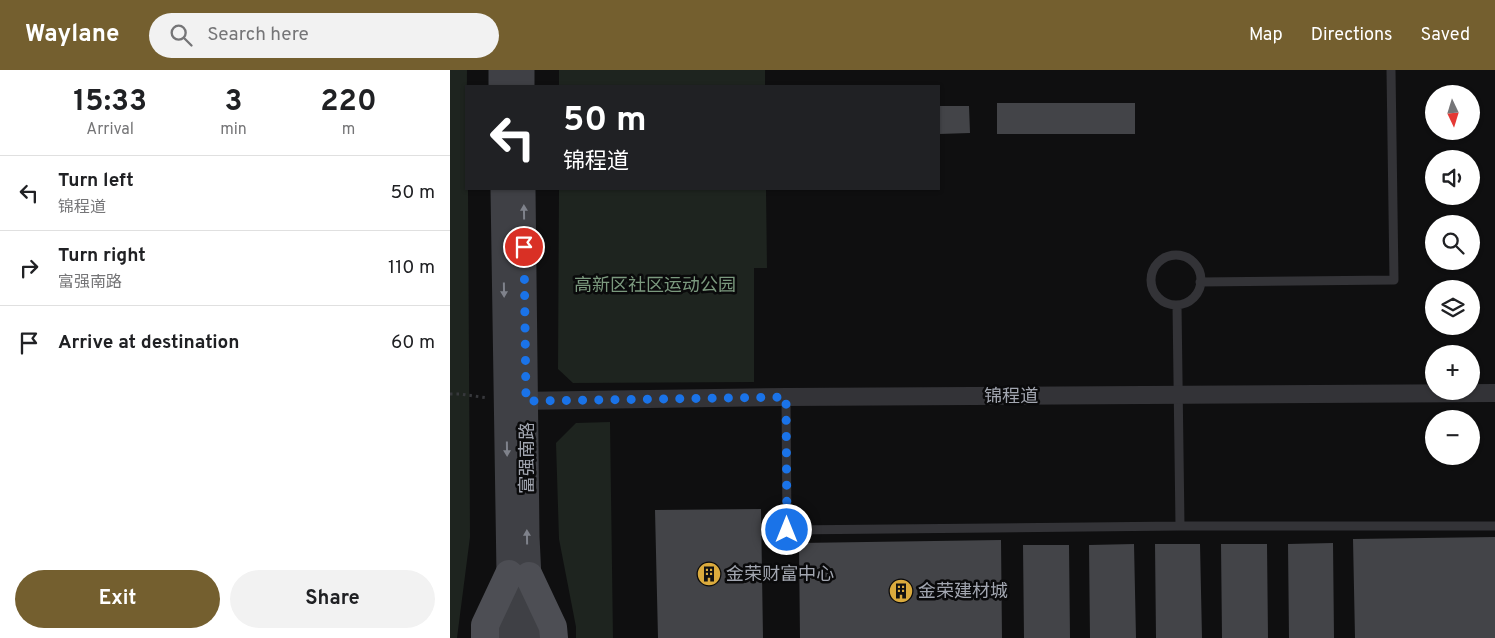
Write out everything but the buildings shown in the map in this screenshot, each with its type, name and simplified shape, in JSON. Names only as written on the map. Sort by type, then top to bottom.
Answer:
[{"type":"main road","points":[[501,70],[501,85]]},
{"type":"main road","points":[[522,70],[522,85]]},
{"type":"main road","name":"富强南路","points":[[503,190],[516,401],[519,575],[532,638]]},
{"type":"main road","name":"富强南路","points":[[516,401],[523,190]]},
{"type":"main road","points":[[485,638],[485,625],[519,575],[553,627],[554,638]]},
{"type":"main road","name":"富强南路","points":[[507,638],[519,575]]},
{"type":"street","name":"锦程道","points":[[516,401],[786,397],[1495,393]]},
{"type":"lane","points":[[1200,282],[1394,280],[1391,70]]},
{"type":"lane","points":[[1175,256],[1183,257],[1196,267],[1200,274],[1200,282],[1195,295],[1190,300],[1177,305],[1164,302],[1158,298],[1151,284],[1154,268],[1167,257],[1175,256]]},
{"type":"lane","points":[[1177,305],[1180,526]]},
{"type":"lane","points":[[786,397],[787,530],[1180,526],[1495,526]]},
{"type":"path","points":[[450,394],[516,401]]},
{"type":"green space","points":[[450,70],[467,70],[467,85],[465,85],[465,190],[468,190],[470,537],[457,638],[450,638]]},
{"type":"green space","points":[[559,70],[765,70],[765,85],[559,85]]},
{"type":"green space","name":"高新区社区运动公园","points":[[559,190],[766,190],[767,268],[754,268],[754,382],[573,383],[558,369]]},
{"type":"green space","points":[[610,422],[613,638],[576,638],[576,627],[559,539],[556,443],[576,423]]},
{"type":"place","name":"金荣财富中心","points":[[709,574]]},
{"type":"place","name":"金荣建材城","points":[[901,591]]},
{"type":"route","points":[[524,247],[526,401],[786,397],[787,530]]}]
